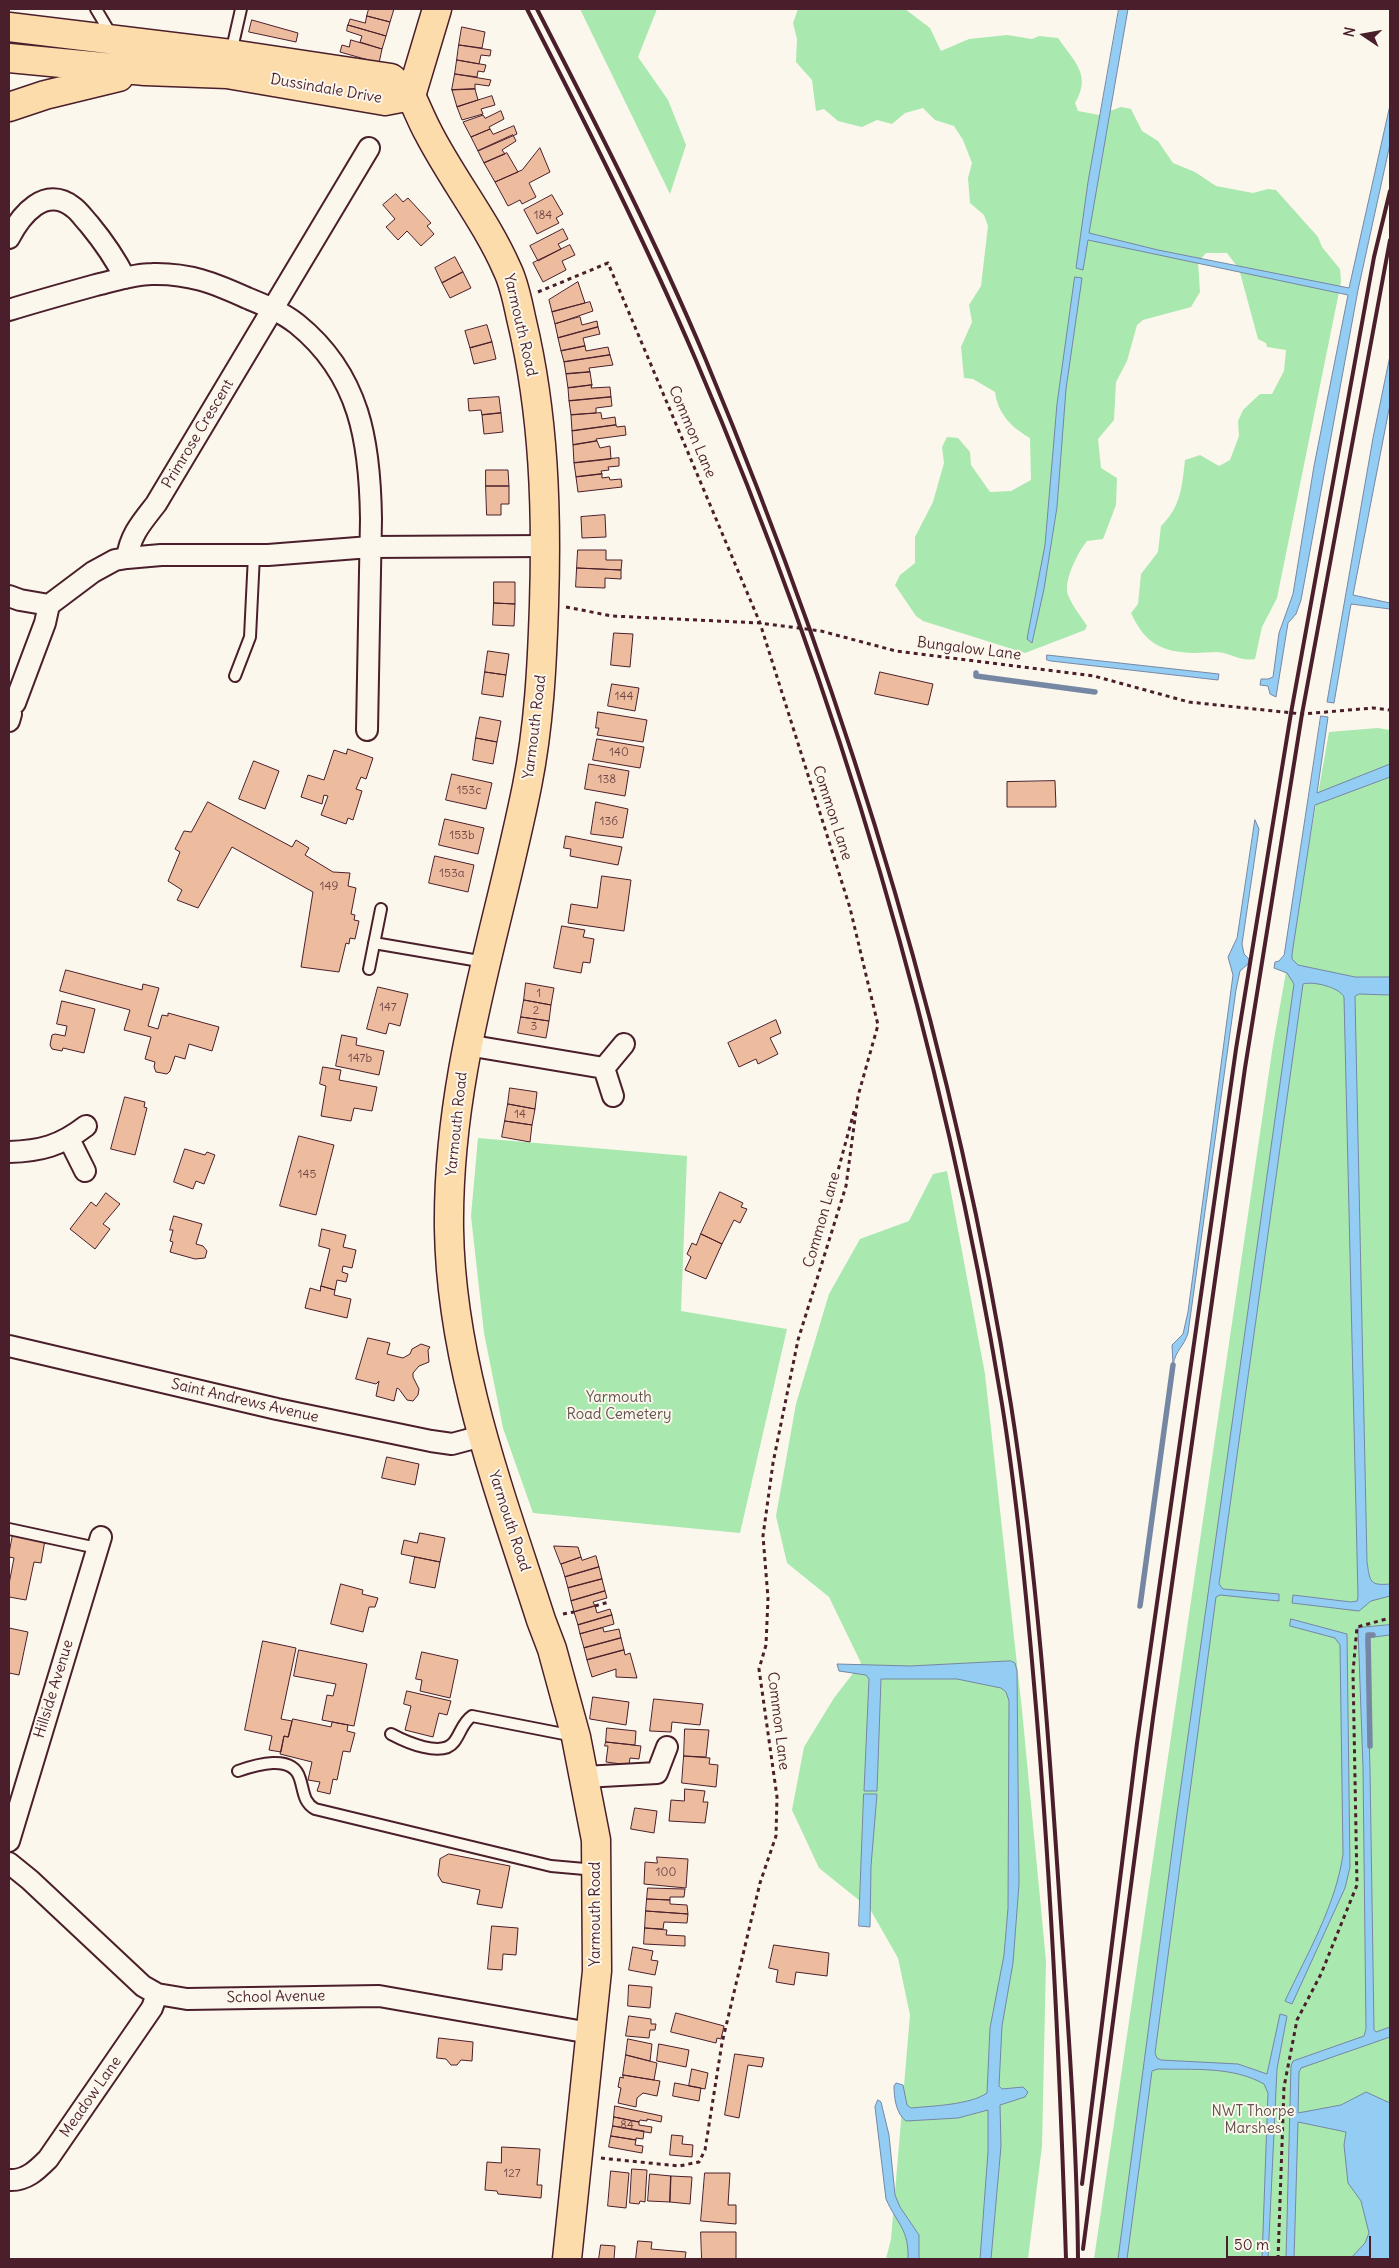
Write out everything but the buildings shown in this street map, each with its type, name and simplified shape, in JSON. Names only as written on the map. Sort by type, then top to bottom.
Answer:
[{"type":"main road","points":[[411,96],[437,9]]},
{"type":"main road","name":"Dussindale Drive","points":[[9,27],[130,55],[227,74],[385,101],[411,96]]},
{"type":"main road","name":"Dussindale Drive","points":[[9,58],[231,54],[391,78],[411,96]]},
{"type":"main road","points":[[9,107],[54,93],[130,55]]},
{"type":"main road","name":"Yarmouth Road","points":[[411,96],[428,133],[483,223],[508,271],[517,301],[538,406],[546,546],[543,669],[537,728],[528,784],[467,1045],[454,1124],[449,1230],[454,1286],[471,1396],[482,1436],[552,1649],[576,1736],[596,1840],[597,1962],[567,2259]]},
{"type":"street","name":"Primrose Crescent","points":[[126,558],[129,544],[136,529],[156,504],[369,148]]},
{"type":"street","points":[[9,238],[18,220],[31,208],[44,200],[58,200],[73,207],[96,233],[114,256],[126,278]]},
{"type":"street","points":[[9,310],[126,278],[150,274],[185,275],[220,286],[272,309],[296,323],[314,340],[338,369],[354,402],[366,438],[370,486],[367,730]]},
{"type":"street","points":[[12,713],[45,623],[48,605],[93,572],[115,560],[161,555],[254,555],[370,547],[546,546]]},
{"type":"street","points":[[9,596],[48,605]]},
{"type":"street","points":[[604,1068],[624,1044]]},
{"type":"street","points":[[467,1045],[604,1068]]},
{"type":"street","points":[[604,1068],[613,1096]]},
{"type":"street","points":[[9,1152],[32,1151],[54,1146],[69,1139],[86,1126]]},
{"type":"street","points":[[69,1139],[84,1171]]},
{"type":"street","name":"Saint Andrews Avenue","points":[[9,1346],[277,1409],[431,1441],[452,1444],[482,1436]]},
{"type":"street","name":"Hillside Avenue","points":[[9,1841],[99,1542]]},
{"type":"street","points":[[584,1777],[662,1776],[667,1747]]},
{"type":"street","name":"School Avenue","points":[[9,1863],[30,1880],[132,1976],[157,1994],[187,2000],[379,1996],[590,2033]]},
{"type":"street","name":"Meadow Lane","points":[[9,2180],[15,2180],[34,2173],[48,2159],[152,2008],[157,1994]]},
{"type":"lane","points":[[96,9],[130,55]]},
{"type":"lane","points":[[231,54],[241,9]]},
{"type":"lane","points":[[235,676],[250,637],[254,555]]},
{"type":"lane","points":[[369,969],[381,909]]},
{"type":"lane","points":[[374,944],[486,962]]},
{"type":"lane","points":[[9,1528],[99,1542]]},
{"type":"lane","points":[[391,1734],[408,1743],[440,1749],[448,1747],[455,1741],[466,1720],[472,1716],[576,1736]]},
{"type":"lane","points":[[238,1770],[271,1761],[288,1766],[300,1776],[306,1801],[315,1809],[551,1866],[597,1870]]},
{"type":"path","name":"Common Lane","points":[[517,301],[608,263],[760,623],[850,908],[878,1025],[858,1096],[846,1186],[798,1340],[773,1463],[763,1536],[768,1598],[766,1645],[759,1670],[777,1798],[776,1836],[760,1883],[722,2043],[705,2150],[699,2162],[679,2166],[577,2156]]},
{"type":"path","name":"Bungalow Lane","points":[[544,603],[612,616],[760,623],[820,631],[896,651],[1094,676],[1189,702],[1302,714],[1373,708],[1390,710]]},
{"type":"path","points":[[830,1200],[858,1096]]},
{"type":"path","points":[[595,1606],[609,1602]]},
{"type":"path","points":[[1278,2259],[1284,2087],[1297,2020],[1321,1974],[1357,1885],[1353,1672],[1357,1627],[1390,1618]]},
{"type":"green space","points":[[580,9],[657,9],[638,57],[668,100],[686,145],[670,194]]},
{"type":"green space","points":[[798,9],[905,9],[930,28],[941,51],[969,39],[1007,35],[1032,39],[1039,36],[1058,38],[1075,61],[1081,76],[1080,93],[1075,103],[1078,111],[1099,115],[1121,107],[1131,109],[1142,131],[1158,141],[1173,163],[1195,172],[1216,186],[1253,193],[1268,189],[1276,190],[1318,237],[1322,247],[1340,269],[1341,282],[1277,598],[1262,627],[1255,659],[1250,660],[1217,652],[1194,653],[1164,648],[1149,639],[1142,632],[1131,613],[1138,604],[1141,574],[1158,552],[1161,526],[1168,519],[1177,504],[1185,460],[1200,455],[1219,466],[1230,460],[1239,436],[1238,421],[1243,410],[1260,394],[1272,394],[1284,371],[1286,350],[1267,347],[1266,343],[1258,339],[1239,269],[1227,253],[1206,253],[1198,262],[1200,292],[1191,307],[1143,320],[1137,325],[1127,361],[1116,382],[1114,420],[1098,439],[1101,468],[1117,478],[1116,505],[1103,539],[1087,541],[1069,575],[1068,595],[1087,626],[1085,630],[1025,653],[923,621],[916,616],[895,585],[900,575],[915,563],[915,537],[933,502],[944,463],[942,447],[947,437],[958,438],[970,452],[971,465],[990,492],[1011,491],[1031,480],[1030,438],[1006,419],[999,407],[995,392],[973,379],[964,378],[961,347],[972,322],[969,305],[981,286],[988,226],[984,215],[970,203],[968,178],[972,163],[963,140],[954,126],[935,120],[923,108],[905,113],[892,124],[877,120],[862,127],[838,121],[824,109],[816,111],[812,80],[796,62],[797,39],[793,23]]},
{"type":"green space","name":"NWT Thorpe Marshes","points":[[1378,728],[1390,730],[1390,2259],[1094,2259],[1273,1045],[1329,732]]},
{"type":"green space","name":"Yarmouth Road Cemetery","points":[[478,1138],[687,1156],[681,1311],[787,1329],[740,1533],[533,1513],[503,1428],[484,1333],[471,1216]]},
{"type":"green space","points":[[947,1171],[985,1374],[1022,1710],[1046,1961],[1042,2146],[1028,2259],[886,2259],[891,2239],[910,2015],[898,1958],[870,1909],[819,1868],[792,1810],[804,1747],[834,1698],[861,1663],[829,1597],[787,1563],[776,1516],[796,1404],[829,1294],[860,1239],[909,1221],[933,1174]]},
{"type":"water","points":[[1119,9],[1128,9],[1089,233],[1158,250],[1349,288],[1390,105],[1390,144],[1358,290],[1301,600],[1296,614],[1288,623],[1276,697],[1270,694],[1268,686],[1260,685],[1261,679],[1273,677],[1279,633],[1293,594],[1314,466],[1348,295],[1088,240],[1083,270],[1076,268],[1088,182]]},
{"type":"water","points":[[1075,277],[1082,278],[1066,389],[1057,507],[1044,589],[1032,643],[1027,639],[1045,545],[1057,404]]},
{"type":"water","points":[[1390,356],[1390,404],[1353,595],[1390,603],[1390,609],[1351,604],[1334,703],[1327,702],[1373,438]]},
{"type":"water","points":[[1047,655],[1219,674],[1218,680],[1051,661],[1047,660]]},
{"type":"water","points":[[1321,716],[1328,717],[1317,793],[1390,764],[1390,777],[1315,805],[1292,959],[1298,965],[1355,977],[1390,977],[1390,995],[1359,994],[1355,996],[1367,1562],[1370,1578],[1374,1583],[1390,1584],[1390,1596],[1371,1601],[1359,1611],[1292,1603],[1293,1595],[1351,1602],[1357,1601],[1358,1597],[1344,997],[1337,990],[1319,984],[1307,983],[1303,984],[1219,1584],[1223,1589],[1279,1594],[1279,1601],[1220,1595],[1216,1597],[1155,2053],[1157,2058],[1161,2060],[1238,2064],[1267,2074],[1280,2014],[1287,2016],[1277,2069],[1268,2259],[1262,2259],[1268,2093],[1264,2084],[1239,2074],[1212,2070],[1158,2069],[1152,2071],[1127,2259],[1118,2259],[1176,1821],[1294,984],[1287,973],[1274,968],[1275,962],[1279,961],[1284,955]]},
{"type":"water","points":[[1255,820],[1259,829],[1242,944],[1244,954],[1249,959],[1248,964],[1240,971],[1236,990],[1188,1333],[1176,1355],[1173,1365],[1172,1345],[1183,1334],[1188,1312],[1233,975],[1228,957],[1237,938]]},
{"type":"water","points":[[1291,1619],[1347,1634],[1350,1867],[1345,1888],[1292,2004],[1285,2001],[1327,1911],[1334,1892],[1343,1854],[1340,1645],[1335,1638],[1290,1626]]},
{"type":"water","points":[[1390,1625],[1390,1635],[1366,1638],[1374,2030],[1376,2032],[1390,2027],[1390,2037],[1301,2068],[1299,2072],[1298,2113],[1341,2105],[1366,2092],[1390,2103],[1390,2259],[1350,2259],[1365,2243],[1369,2233],[1361,2201],[1348,2183],[1344,2145],[1346,2132],[1298,2122],[1294,2259],[1286,2259],[1291,2066],[1293,2061],[1364,2036],[1366,2029],[1363,1767],[1358,1628]]},
{"type":"water","points":[[1011,1661],[1015,1663],[1017,1671],[1019,1884],[1013,1963],[1002,2026],[999,2086],[1002,2089],[1023,2087],[1028,2092],[1025,2097],[1000,2105],[1001,2146],[991,2259],[980,2259],[988,2152],[988,2110],[958,2118],[906,2121],[898,2110],[894,2086],[896,2083],[903,2085],[907,2105],[911,2108],[961,2102],[987,2093],[990,2028],[1004,1955],[1008,1908],[1009,1701],[1006,1692],[1001,1688],[957,1679],[881,1679],[877,1791],[864,1791],[869,1679],[866,1675],[839,1671],[837,1664],[910,1666]]},
{"type":"water","points":[[864,1794],[877,1794],[871,1866],[870,1927],[859,1926]]},
{"type":"water","points":[[878,2100],[881,2102],[889,2135],[895,2195],[900,2207],[919,2235],[919,2259],[908,2259],[907,2240],[886,2199],[875,2107]]},
{"type":"waterway","points":[[976,673],[976,676],[1095,692]]},
{"type":"waterway","points":[[1140,1606],[1173,1365]]},
{"type":"waterway","points":[[1370,1746],[1368,1635],[1373,1635]]},
{"type":"railway","points":[[527,9],[656,269],[747,484],[795,612],[839,741],[880,872],[917,1004],[949,1136],[978,1270],[1002,1404],[1024,1579],[1040,1756],[1050,1900],[1058,2043],[1066,2259]]},
{"type":"railway","points":[[537,9],[603,139],[686,314],[756,485],[804,613],[848,742],[889,872],[926,1004],[959,1137],[987,1270],[1011,1405],[1035,1592],[1051,1781],[1069,2039],[1076,2171],[1078,2259]]},
{"type":"railway","points":[[1082,2184],[1137,1743],[1236,1049],[1291,713],[1374,257],[1390,191]]},
{"type":"railway","points":[[1083,2249],[1153,1718],[1245,1068],[1302,714],[1390,240]]}]
